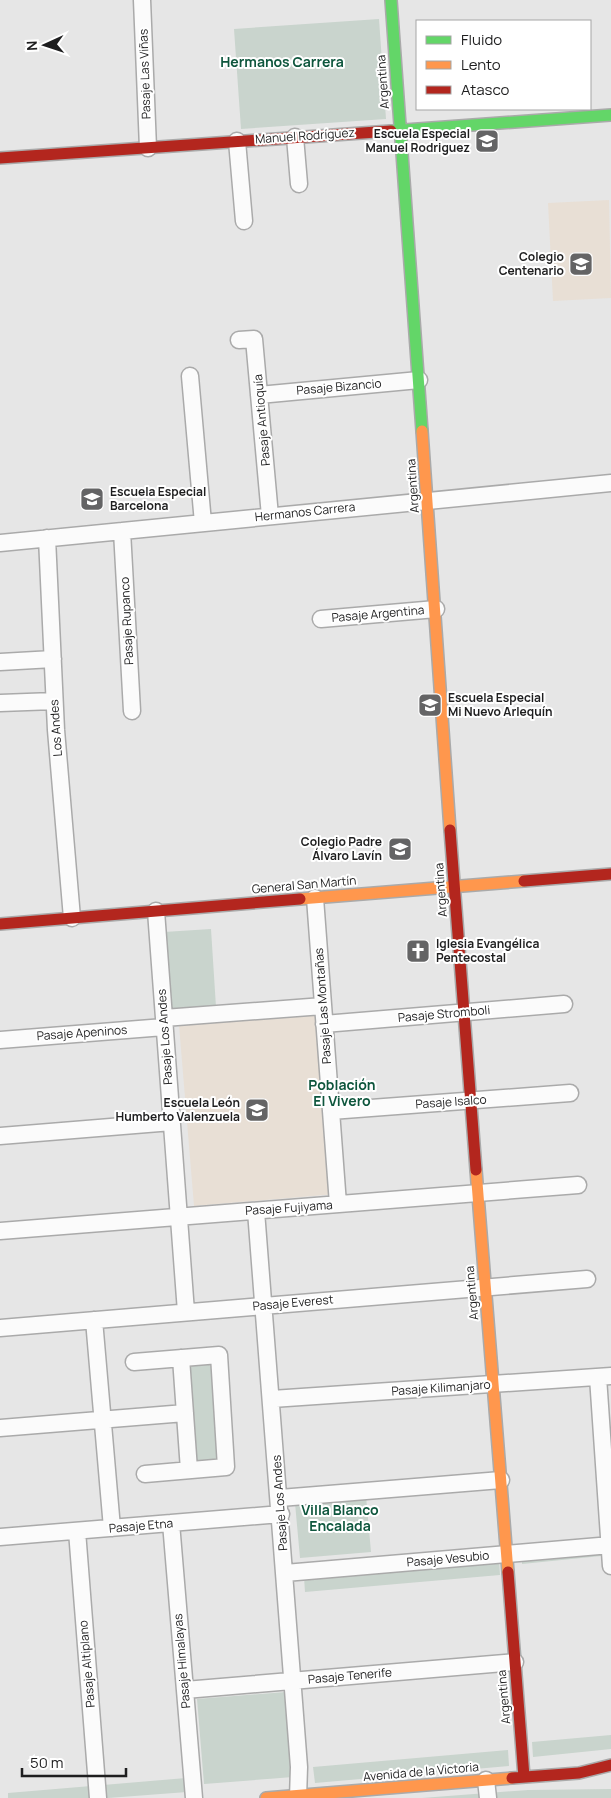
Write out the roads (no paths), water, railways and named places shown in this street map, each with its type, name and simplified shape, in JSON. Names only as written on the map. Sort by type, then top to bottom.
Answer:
[{"type":"main road","name":"Argentina","points":[[392,0],[454,886],[524,1777]]},
{"type":"main road","name":"Manuel Rodríguez","points":[[0,158],[148,148],[238,146],[295,137],[400,130],[492,116],[611,115]]},
{"type":"main road","name":"General San Martín","points":[[0,924],[611,874]]},
{"type":"main road","name":"Avenida de la Victoria","points":[[266,1798],[396,1793],[486,1780],[579,1773],[611,1765]]},
{"type":"main road","name":"Avenida de la Victoria","points":[[579,1773],[611,1777]]},
{"type":"street","name":"Pasaje Las Viñas","points":[[142,0],[148,148]]},
{"type":"street","points":[[295,137],[299,184]]},
{"type":"street","name":"Manuel Rodríguez","points":[[238,146],[244,221]]},
{"type":"street","name":"Pasaje Antioquía","points":[[239,340],[254,339],[270,516]]},
{"type":"street","points":[[190,376],[203,523]]},
{"type":"street","name":"Pasaje Bizancio","points":[[259,395],[419,380]]},
{"type":"street","name":"Hermanos Carrera","points":[[0,543],[611,483]]},
{"type":"street","name":"Pasaje Rupanco","points":[[122,531],[132,711]]},
{"type":"street","name":"Los Andes","points":[[47,538],[54,701],[72,918]]},
{"type":"street","name":"Pasaje Argentina","points":[[321,619],[436,609]]},
{"type":"street","points":[[0,662],[53,659]]},
{"type":"street","points":[[0,703],[54,701]]},
{"type":"street","name":"Pasaje Las Montañas","points":[[315,898],[338,1204]]},
{"type":"street","name":"Pasaje Los Andes","points":[[156,911],[186,1312]]},
{"type":"street","name":"Pasaje Stromboli","points":[[324,1024],[564,1004]]},
{"type":"street","name":"Pasaje Apeninos","points":[[0,1040],[323,1006]]},
{"type":"street","name":"Pasaje Isalco","points":[[331,1111],[570,1093]]},
{"type":"street","points":[[0,1136],[172,1122]]},
{"type":"street","name":"Pasaje Fujiyama","points":[[0,1231],[578,1185]]},
{"type":"street","name":"Pasaje Los Andes","points":[[256,1211],[293,1681],[299,1767],[299,1797]]},
{"type":"street","name":"Pasaje Everest","points":[[0,1328],[586,1279]]},
{"type":"street","points":[[94,1320],[112,1528]]},
{"type":"street","points":[[134,1362],[218,1355],[226,1467],[145,1474]]},
{"type":"street","points":[[181,1358],[189,1470]]},
{"type":"street","points":[[605,1376],[611,1566]]},
{"type":"street","name":"Pasaje Kilimanjaro","points":[[272,1399],[605,1376]]},
{"type":"street","points":[[0,1428],[185,1413]]},
{"type":"street","name":"Pasaje Etna","points":[[0,1537],[171,1523],[280,1506],[501,1480]]},
{"type":"street","name":"Pasaje Himalayas","points":[[171,1523],[194,1798]]},
{"type":"street","name":"Pasaje Altiplano","points":[[77,1531],[98,1798]]},
{"type":"street","name":"Pasaje Vesubio","points":[[285,1573],[610,1545]]},
{"type":"street","name":"Pasaje Tenerife","points":[[185,1690],[515,1662]]},
{"type":"street","points":[[486,1780],[488,1798]]},
{"type":"place","name":"Escuela Especial Manuel Rodriguez","points":[[487,141]]},
{"type":"place","name":"Colegio Centenario","points":[[581,264]]},
{"type":"place","name":"Escuela Especial Barcelona","points":[[92,499]]},
{"type":"place","name":"Escuela Especial Mi Nuevo Arlequín","points":[[430,705]]},
{"type":"place","name":"Colegio Padre Álvaro Lavín","points":[[400,849]]},
{"type":"place","name":"Iglesia Evangélica Pentecostal","points":[[418,951]]},
{"type":"place","name":"Escuela León Humberto Valenzuela","points":[[257,1110]]},
{"type":"district","name":"Hermanos Carrera","points":[[282,62]]},
{"type":"district","name":"Población El Vivero","points":[[342,1094]]},
{"type":"district","name":"Villa Blanco Encalada","points":[[340,1518]]}]
